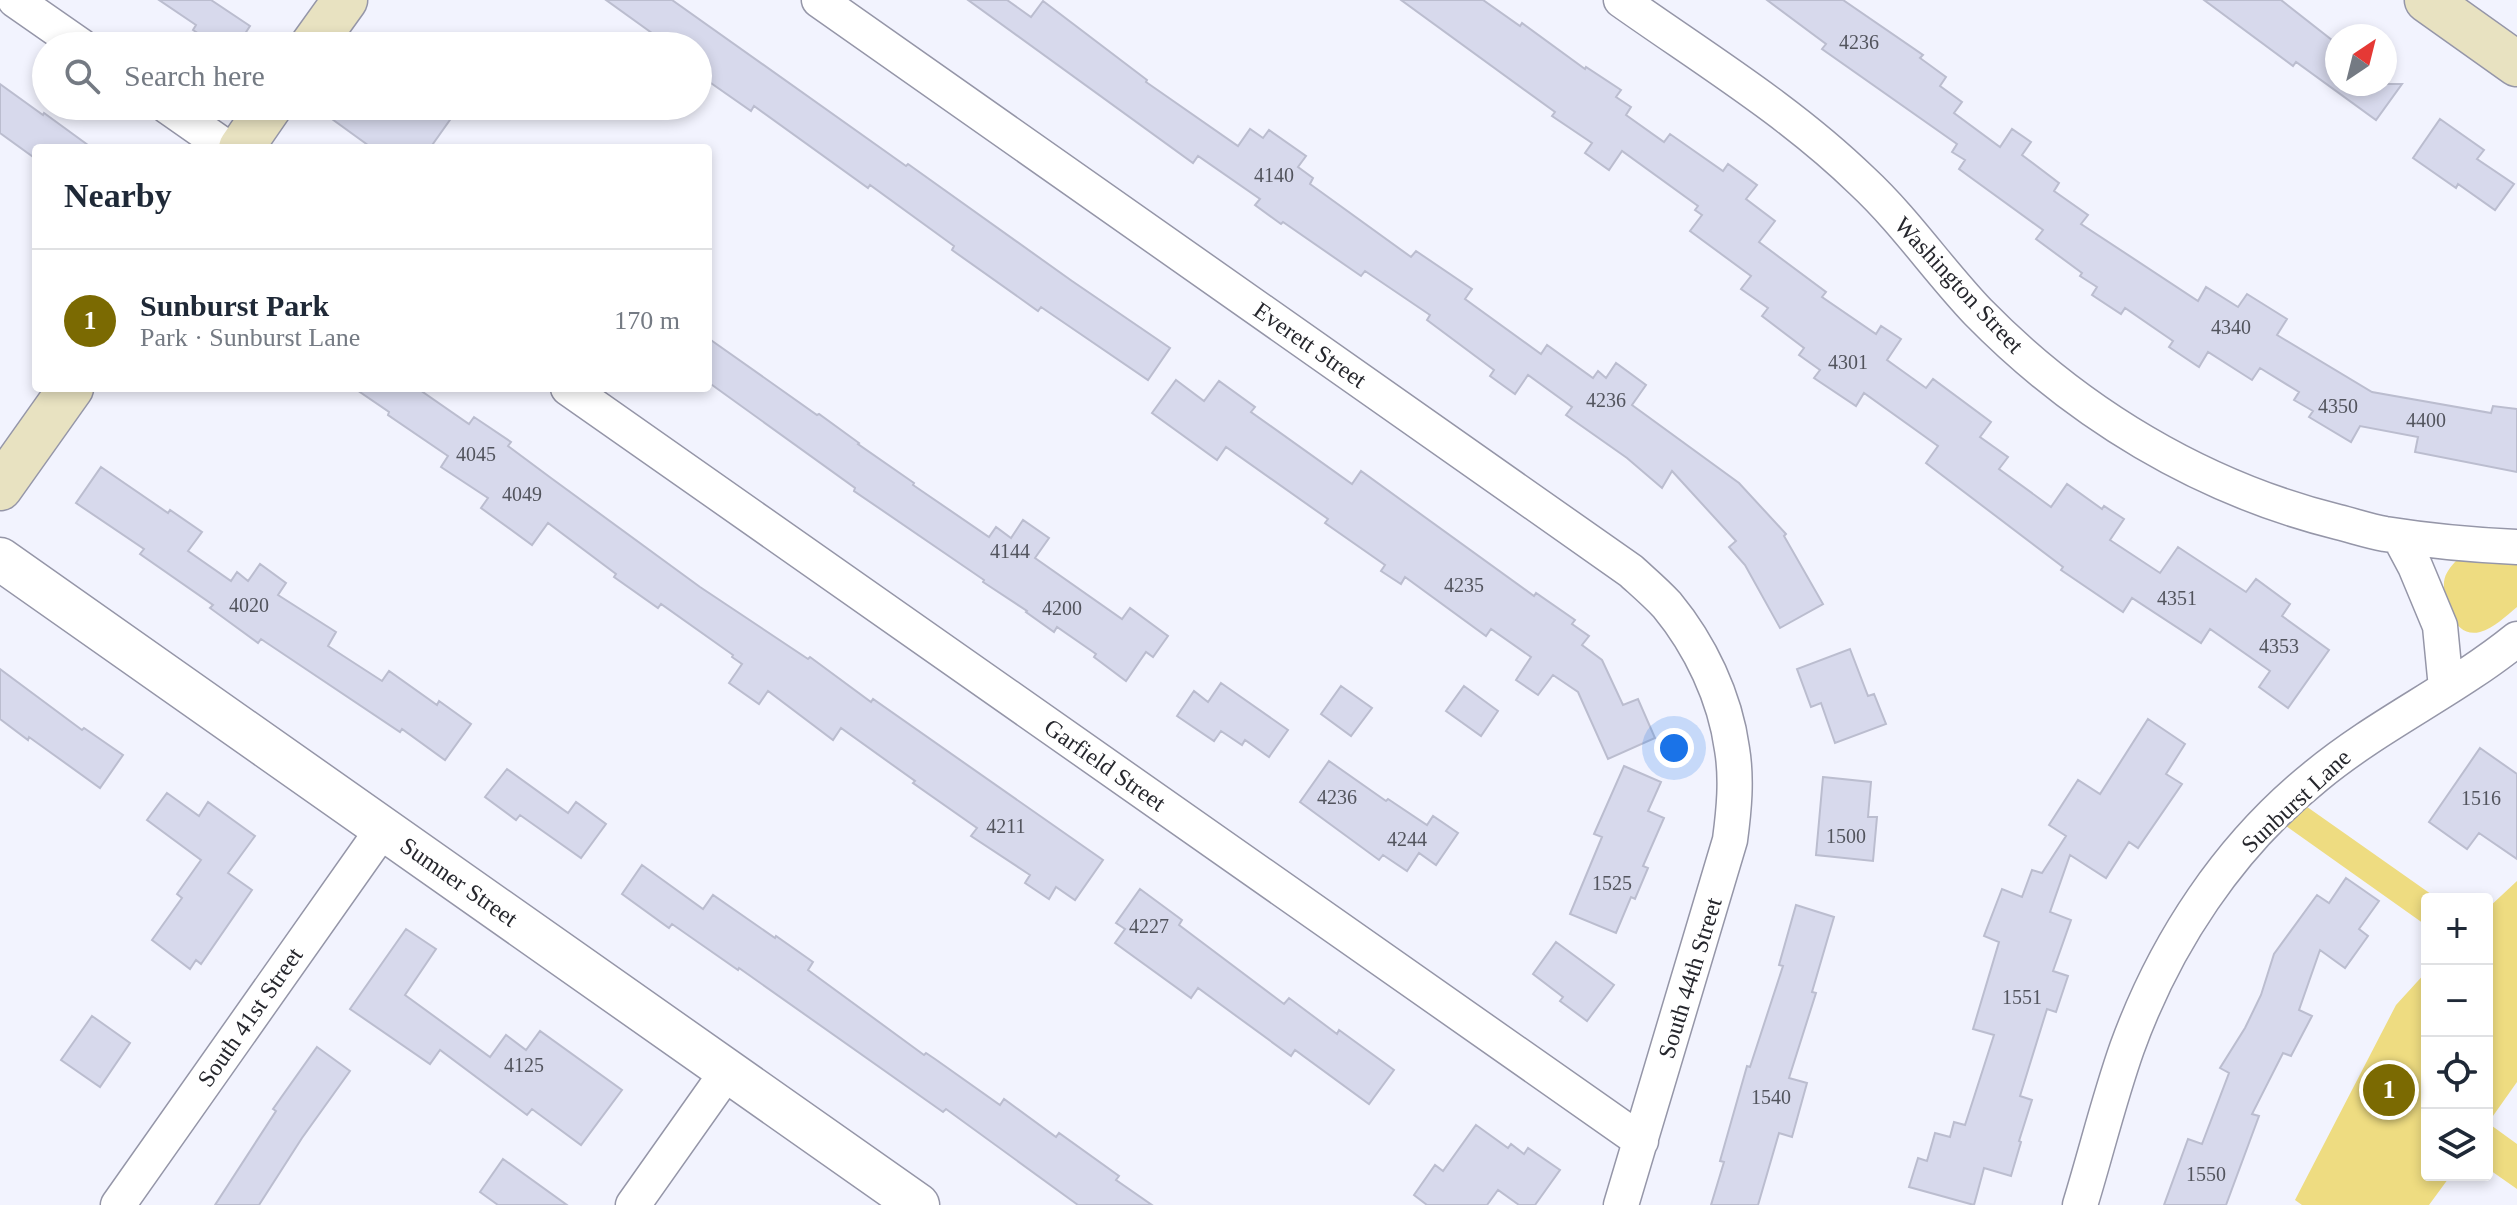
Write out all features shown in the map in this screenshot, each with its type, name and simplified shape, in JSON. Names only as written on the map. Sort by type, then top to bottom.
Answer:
[{"type":"main road","points":[[322,32],[345,0]]},
{"type":"main road","points":[[2427,0],[2517,64]]},
{"type":"main road","points":[[244,144],[260,120]]},
{"type":"main road","points":[[0,488],[68,392]]},
{"type":"street","points":[[15,0],[61,32]]},
{"type":"street","name":"Everett Street","points":[[819,0],[1631,571],[1666,605],[1695,644],[1716,688],[1732,748]]},
{"type":"street","name":"Washington Street","points":[[1621,0],[1806,130],[1864,182],[1986,319],[2035,366],[2097,414],[2157,451],[2229,486],[2304,514],[2399,536],[2517,547]]},
{"type":"street","points":[[187,120],[221,144]]},
{"type":"street","name":"Garfield Street","points":[[574,392],[1641,1141]]},
{"type":"street","points":[[2399,536],[2440,626],[2446,688]]},
{"type":"street","name":"Sumner Street","points":[[0,559],[918,1205]]},
{"type":"street","name":"Sunburst Lane","points":[[2080,1205],[2127,1049],[2152,987],[2184,928],[2222,873],[2265,823],[2314,777],[2367,737],[2496,656],[2517,639]]},
{"type":"street","name":"South 44th Street","points":[[1621,1205],[1730,840],[1735,802],[1732,748]]},
{"type":"street","name":"South 41st Street","points":[[118,1205],[383,829]]},
{"type":"street","points":[[633,1205],[727,1072]]},
{"type":"shaded area","points":[[2457,560],[2517,565],[2517,607],[2495,625],[2480,632],[2471,633],[2457,625],[2446,599],[2444,582],[2447,573]]},
{"type":"shaded area","points":[[2293,797],[2429,893],[2421,893],[2421,922],[2272,816]]},
{"type":"shaded area","points":[[2517,881],[2517,1082],[2493,1116],[2493,965],[2493,903]]},
{"type":"shaded area","points":[[2421,978],[2421,1181],[2447,1181],[2429,1205],[2302,1205],[2295,1200],[2396,1005]]},
{"type":"shaded area","points":[[2493,1127],[2517,1144],[2517,1189],[2493,1172]]},
{"type":"building","points":[[159,0],[211,0],[250,26],[246,32],[196,32],[193,30],[196,25]]},
{"type":"building","points":[[606,0],[672,0],[1170,348],[1148,380],[1041,307],[1038,311],[952,250],[954,246],[870,185],[868,188],[754,106],[751,111],[712,84],[712,32],[651,32]]},
{"type":"building","points":[[968,0],[1007,0],[1031,17],[1043,1],[1146,82],[1238,146],[1250,129],[1263,138],[1269,130],[1306,156],[1298,167],[1313,178],[1310,184],[1411,257],[1416,251],[1472,289],[1465,299],[1541,354],[1547,345],[1593,378],[1598,371],[1606,378],[1616,363],[1646,385],[1632,405],[1739,483],[1786,534],[1784,536],[1823,604],[1780,628],[1745,565],[1729,547],[1736,541],[1672,471],[1662,488],[1627,458],[1566,415],[1572,407],[1528,375],[1515,394],[1490,376],[1494,370],[1427,320],[1430,315],[1365,271],[1361,276],[1283,222],[1281,224],[1255,205],[1260,199],[1198,156],[1193,163]]},
{"type":"building","points":[[1401,0],[1483,0],[1621,90],[1616,97],[1631,107],[1626,115],[1664,142],[1670,134],[1723,171],[1728,164],[1757,185],[1746,199],[1775,221],[1759,242],[1826,292],[1822,297],[1876,334],[1881,326],[1901,339],[1887,360],[1926,388],[1933,379],[1991,422],[1980,437],[2008,457],[1999,469],[2051,507],[2067,484],[2102,509],[2104,506],[2124,519],[2110,540],[2160,573],[2178,547],[2246,592],[2256,579],[2290,604],[2282,616],[2329,650],[2288,708],[2259,687],[2270,671],[2210,629],[2201,643],[2132,598],[2123,612],[2061,570],[2063,567],[1926,463],[1938,446],[1864,393],[1856,406],[1814,378],[1820,370],[1799,355],[1804,348],[1762,316],[1768,308],[1741,289],[1751,276],[1690,231],[1702,215],[1695,210],[1698,206],[1622,151],[1609,170],[1585,153],[1592,143],[1552,116],[1555,112]]},
{"type":"building","points":[[1767,0],[1843,0],[1923,55],[1920,58],[1946,77],[1940,86],[1962,102],[1954,113],[2000,147],[2012,129],[2031,142],[2022,155],[2059,183],[2054,191],[2088,215],[2081,224],[2198,301],[2206,287],[2238,307],[2247,294],[2287,319],[2277,335],[2372,392],[2491,413],[2493,406],[2517,409],[2517,472],[2415,452],[2418,437],[2360,426],[2351,442],[2309,417],[2313,411],[2294,400],[2299,392],[2260,368],[2252,380],[2208,352],[2199,367],[2169,347],[2173,341],[2125,308],[2121,314],[2092,295],[2097,287],[2036,239],[2043,230],[1959,169],[1965,160],[1952,152],[1957,144],[1822,49],[1826,44]]},
{"type":"building","points":[[2204,0],[2281,0],[2325,35],[2325,83],[2296,62],[2293,66]]},
{"type":"building","points":[[0,84],[32,107],[32,120],[54,120],[87,144],[32,144],[32,156],[0,133]]},
{"type":"building","points":[[2343,96],[2393,96],[2376,120]]},
{"type":"building","points":[[2440,119],[2484,150],[2477,159],[2514,184],[2495,210],[2413,158]]},
{"type":"building","points":[[333,120],[450,120],[433,144],[366,144]]},
{"type":"building","points":[[712,341],[989,537],[996,527],[1011,538],[1023,520],[1049,538],[1035,558],[1122,619],[1130,608],[1168,636],[1153,657],[1146,652],[1126,681],[1094,657],[1096,654],[1057,627],[1054,632],[854,491],[855,488],[712,385]]},
{"type":"building","points":[[1176,380],[1204,401],[1219,381],[1255,407],[1251,412],[1352,484],[1361,471],[1534,596],[1536,593],[1575,620],[1572,624],[1589,636],[1582,645],[1602,660],[1623,705],[1638,699],[1655,738],[1608,759],[1578,692],[1553,675],[1538,695],[1516,680],[1531,657],[1491,629],[1486,636],[1405,577],[1401,584],[1381,571],[1385,565],[1325,523],[1328,519],[1226,447],[1217,460],[1152,413]]},
{"type":"building","points":[[360,392],[423,392],[469,424],[474,417],[511,442],[508,446],[700,587],[808,659],[810,657],[871,702],[873,699],[1103,860],[1075,900],[1056,887],[1049,899],[1025,883],[1030,875],[971,836],[977,828],[841,728],[833,740],[768,691],[759,704],[729,683],[742,664],[733,655],[661,604],[658,608],[614,577],[616,574],[548,523],[532,545],[481,508],[488,498],[441,467],[448,456],[388,415],[389,412]]},
{"type":"building","points":[[101,467],[168,513],[170,510],[202,532],[188,551],[231,581],[237,572],[248,581],[260,564],[286,583],[278,595],[336,632],[328,646],[382,681],[389,671],[437,705],[439,701],[471,724],[445,760],[261,639],[258,643],[210,608],[213,605],[140,554],[144,549],[76,503]]},
{"type":"building","points":[[1850,649],[1868,696],[1874,694],[1886,724],[1835,743],[1821,703],[1811,707],[1797,669]]},
{"type":"building","points":[[0,669],[82,730],[84,728],[123,755],[100,788],[0,719]]},
{"type":"building","points":[[1221,683],[1288,730],[1269,757],[1245,740],[1242,745],[1221,731],[1214,741],[1177,716],[1194,691],[1208,702]]},
{"type":"building","points":[[1341,686],[1372,708],[1351,736],[1321,714]]},
{"type":"building","points":[[1464,686],[1498,711],[1481,736],[1446,711]]},
{"type":"building","points":[[2148,719],[2185,744],[2166,774],[2182,784],[2138,848],[2129,842],[2106,878],[2070,855],[2050,912],[2071,920],[2053,971],[2068,976],[2056,1012],[2047,1009],[2020,1096],[2032,1100],[2011,1176],[1984,1168],[1974,1205],[1909,1187],[1918,1158],[1927,1161],[1935,1133],[1950,1137],[1954,1122],[1965,1125],[1994,1035],[1973,1029],[1999,942],[1984,936],[2002,889],[2022,897],[2032,870],[2042,873],[2066,836],[2049,825],[2078,780],[2100,794]]},
{"type":"building","points":[[2480,748],[2517,774],[2517,859],[2479,833],[2467,849],[2429,822]]},
{"type":"building","points":[[1329,761],[1427,825],[1433,816],[1458,833],[1436,865],[1419,853],[1407,871],[1383,855],[1379,860],[1300,802]]},
{"type":"building","points":[[1624,766],[1661,782],[1648,811],[1664,818],[1643,866],[1648,868],[1635,899],[1631,897],[1616,933],[1570,914],[1602,837],[1594,834]]},
{"type":"building","points":[[507,769],[568,813],[576,802],[606,824],[581,858],[520,815],[516,820],[485,797]]},
{"type":"building","points":[[1823,777],[1871,782],[1868,817],[1877,817],[1873,861],[1816,855]]},
{"type":"building","points":[[167,793],[199,816],[208,802],[255,836],[228,873],[252,890],[201,964],[196,960],[190,969],[152,940],[182,898],[177,894],[201,860],[147,820]]},
{"type":"building","points":[[642,865],[703,909],[713,895],[776,936],[813,962],[808,970],[924,1055],[926,1053],[1000,1105],[1004,1099],[1056,1137],[1059,1133],[1119,1176],[1116,1180],[1152,1205],[1078,1205],[946,1109],[943,1112],[739,968],[672,924],[669,928],[622,894]]},
{"type":"building","points":[[2346,878],[2379,901],[2359,929],[2368,936],[2345,968],[2320,950],[2299,1010],[2312,1016],[2291,1056],[2283,1053],[2252,1114],[2259,1116],[2226,1205],[2164,1205],[2188,1139],[2202,1144],[2229,1073],[2220,1068],[2261,995],[2274,954],[2317,895],[2329,903]]},
{"type":"building","points":[[1140,889],[1182,920],[1179,925],[1284,1004],[1289,998],[1337,1034],[1339,1030],[1394,1070],[1369,1104],[1295,1050],[1291,1056],[1198,988],[1191,998],[1115,943],[1125,929],[1116,923]]},
{"type":"building","points":[[1796,905],[1834,917],[1812,992],[1816,993],[1789,1078],[1807,1083],[1792,1137],[1779,1133],[1758,1205],[1711,1205],[1747,1066],[1750,1067],[1783,966],[1779,965]]},
{"type":"building","points":[[406,929],[436,949],[405,995],[490,1057],[506,1035],[526,1050],[540,1031],[622,1090],[581,1145],[532,1109],[527,1115],[440,1050],[430,1064],[350,1009]]},
{"type":"building","points":[[1556,942],[1614,985],[1587,1021],[1560,1001],[1563,997],[1533,974]]},
{"type":"building","points":[[92,1016],[130,1043],[100,1087],[61,1060]]},
{"type":"building","points":[[317,1047],[350,1071],[259,1205],[215,1205],[276,1111],[273,1109]]},
{"type":"building","points":[[1476,1125],[1508,1148],[1511,1144],[1524,1154],[1528,1148],[1560,1170],[1535,1205],[1519,1205],[1498,1190],[1487,1205],[1427,1205],[1414,1195],[1435,1165],[1443,1171]]},
{"type":"building","points":[[503,1159],[567,1205],[498,1205],[480,1192]]},
{"type":"place","name":"Sunburst Park","points":[[2389,1090]]}]
